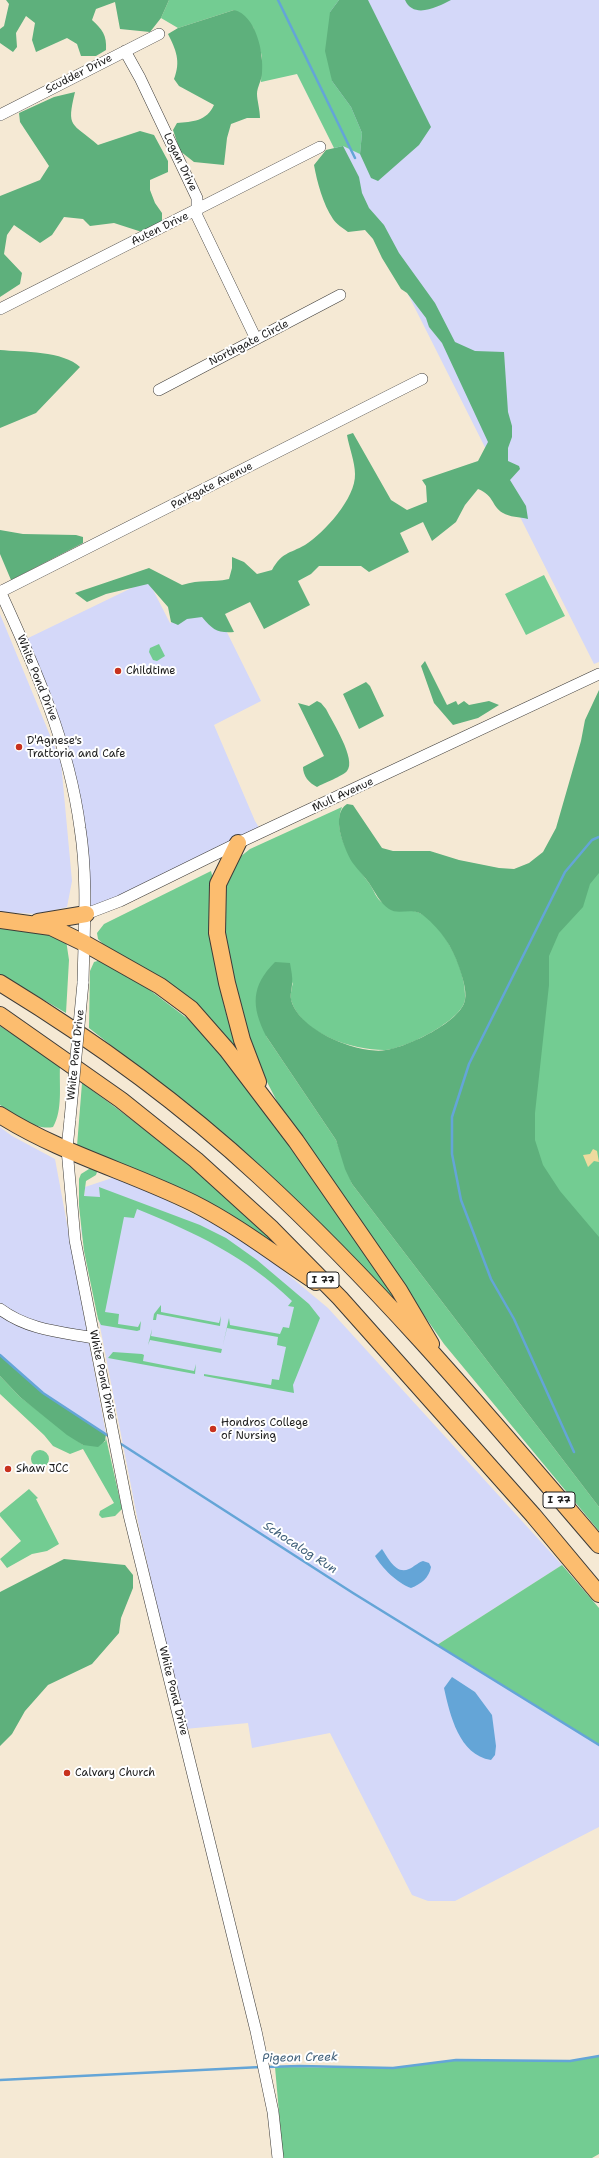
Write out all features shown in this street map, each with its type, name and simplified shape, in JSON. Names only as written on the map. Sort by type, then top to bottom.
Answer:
[{"type":"highway","points":[[238,843],[218,884],[217,933],[227,983],[242,1040],[266,1100]]},
{"type":"highway","points":[[23,923],[48,921],[86,914]]},
{"type":"highway","points":[[0,920],[51,928],[84,943],[160,986],[191,1009],[227,1050],[266,1100],[399,1290],[414,1313],[440,1361]]},
{"type":"highway","name":"I 77","points":[[0,983],[99,1046],[259,1176],[343,1258],[440,1361],[599,1545]]},
{"type":"highway","name":"I 77","points":[[0,1015],[94,1080],[196,1160],[272,1229],[340,1298],[533,1515],[599,1594]]},
{"type":"highway","points":[[0,1115],[32,1133],[193,1203],[223,1219],[340,1298]]},
{"type":"street","name":"Scudder Drive","points":[[0,115],[159,34]]},
{"type":"street","name":"Logan Drive","points":[[125,51],[140,78],[197,198],[197,210],[201,224],[256,339]]},
{"type":"street","name":"Auten Drive","points":[[0,309],[320,147]]},
{"type":"street","name":"Northgate Circle","points":[[159,390],[340,296]]},
{"type":"street","name":"Parkgate Avenue","points":[[0,591],[422,378]]},
{"type":"street","name":"White Pond Drive","points":[[0,591],[37,675],[64,747],[81,829],[86,914],[83,983],[67,1149],[74,1240],[116,1443],[129,1514],[256,2030],[273,2112],[278,2158]]},
{"type":"street","name":"Mull Avenue","points":[[86,914],[120,902],[238,843],[599,674]]},
{"type":"street","points":[[0,1309],[13,1319],[37,1328],[94,1338]]},
{"type":"shaded area","points":[[260,0],[599,0],[599,662],[594,664]]},
{"type":"shaded area","points":[[148,580],[170,623],[212,602],[261,701],[214,725],[255,821],[262,832],[86,914],[72,781],[22,641]]},
{"type":"shaded area","points":[[0,614],[61,762],[72,881],[67,907],[38,914],[0,912]]},
{"type":"shaded area","points":[[0,1127],[12,1136],[55,1159],[106,1434],[43,1393],[0,1355]]},
{"type":"shaded area","points":[[118,1176],[237,1236],[274,1263],[328,1308],[562,1565],[437,1645],[599,1745],[599,1827],[455,1901],[428,1901],[412,1895],[330,1733],[252,1748],[248,1723],[185,1729],[139,1527],[81,1229],[85,1187]]},
{"type":"green space","points":[[6,0],[169,0],[161,18],[150,32],[120,29],[115,2],[96,9],[92,20],[99,26],[105,36],[106,50],[96,56],[81,56],[77,44],[67,38],[36,52],[32,40],[35,23],[26,16],[16,33],[17,47],[13,52],[0,43],[0,29],[4,26],[9,4]]},
{"type":"green space","points":[[169,0],[339,0],[330,12],[332,81],[351,107],[362,133],[360,154],[343,146],[334,148],[297,74],[261,82],[262,56],[253,27],[234,10],[178,28],[161,18]]},
{"type":"green space","points":[[339,0],[368,0],[431,127],[419,145],[378,181],[371,178],[360,154],[362,133],[351,107],[332,81],[325,51],[330,12]]},
{"type":"green space","points":[[405,0],[451,0],[434,8],[420,10],[409,6]]},
{"type":"green space","points":[[234,10],[242,13],[248,19],[257,36],[260,46],[262,55],[262,73],[257,94],[260,118],[247,118],[231,124],[227,138],[224,165],[194,162],[180,151],[173,130],[177,123],[198,120],[203,117],[214,105],[179,86],[174,79],[177,67],[177,56],[168,34],[178,28]]},
{"type":"green space","points":[[75,92],[71,113],[73,124],[98,145],[140,131],[154,135],[168,161],[168,172],[150,180],[150,190],[155,203],[162,213],[162,223],[145,233],[114,223],[90,226],[83,219],[64,217],[52,235],[40,243],[14,225],[7,235],[4,254],[22,273],[20,284],[0,297],[0,196],[40,180],[49,166],[20,122],[19,113],[54,97]]},
{"type":"green space","points":[[343,146],[359,177],[362,193],[369,208],[384,225],[399,253],[435,303],[455,342],[475,351],[504,352],[508,412],[512,426],[512,437],[508,448],[508,461],[519,466],[520,469],[510,480],[526,506],[528,519],[503,513],[496,507],[487,495],[478,489],[465,505],[456,522],[432,541],[423,522],[400,533],[409,552],[369,572],[361,566],[319,566],[311,574],[298,581],[310,605],[264,629],[250,602],[225,614],[234,632],[223,632],[216,630],[212,628],[202,617],[187,619],[178,625],[171,622],[168,607],[148,584],[106,594],[87,602],[75,593],[149,568],[182,585],[195,582],[229,579],[232,568],[232,557],[244,562],[257,574],[272,570],[279,560],[286,554],[305,545],[321,532],[345,504],[354,483],[355,474],[347,435],[353,433],[391,500],[407,510],[427,502],[426,486],[422,480],[478,461],[488,442],[442,343],[429,327],[426,318],[407,293],[401,289],[382,258],[373,239],[365,230],[348,232],[334,221],[323,200],[314,165],[326,150]]},
{"type":"green space","points":[[0,350],[53,355],[73,362],[80,367],[36,413],[0,428]]},
{"type":"green space","points":[[0,530],[23,534],[76,535],[83,537],[83,543],[11,580],[0,554]]},
{"type":"green space","points":[[544,575],[565,616],[526,635],[505,594]]},
{"type":"green space","points":[[159,644],[165,656],[157,661],[153,660],[149,652],[150,648]]},
{"type":"green space","points":[[425,661],[447,705],[456,701],[458,705],[464,701],[469,705],[489,701],[499,705],[478,718],[453,725],[434,703],[421,666]]},
{"type":"green space","points":[[366,682],[370,686],[384,716],[359,729],[343,694]]},
{"type":"green space","points":[[599,690],[599,873],[590,884],[583,907],[559,933],[549,956],[549,985],[535,1113],[535,1140],[543,1165],[560,1191],[599,1237],[599,1507],[352,1184],[345,1169],[336,1140],[266,1036],[258,1015],[256,997],[261,979],[275,962],[290,963],[292,979],[291,999],[296,1010],[305,1021],[331,1038],[346,1044],[374,1051],[395,1048],[419,1039],[444,1025],[454,1017],[465,1000],[465,992],[464,983],[453,952],[436,927],[420,913],[411,911],[393,911],[380,901],[369,883],[352,862],[345,849],[339,823],[339,816],[342,809],[347,804],[353,805],[382,848],[393,851],[430,851],[459,860],[499,868],[514,869],[529,863],[543,852],[556,828],[581,741],[585,720]]},
{"type":"green space","points":[[317,701],[326,709],[338,731],[349,758],[349,766],[345,773],[317,787],[307,779],[303,767],[324,756],[298,703],[309,706]]},
{"type":"green space","points":[[342,807],[339,817],[339,827],[346,848],[351,857],[381,901],[392,907],[420,913],[438,928],[453,951],[458,963],[465,988],[465,999],[462,1007],[455,1016],[418,1039],[393,1049],[372,1049],[358,1047],[330,1038],[305,1022],[297,1012],[291,1000],[293,982],[266,1036],[336,1140],[352,1184],[599,1507],[599,1531],[444,1344],[282,1111],[250,1049],[225,955],[222,881],[230,865],[250,849]]},
{"type":"green space","points":[[599,855],[599,1299],[510,1109],[526,990]]},
{"type":"green space","points":[[211,871],[213,879],[217,964],[224,1006],[238,1047],[234,1048],[194,1001],[148,970],[109,950],[98,939],[97,933],[104,924]]},
{"type":"green space","points":[[0,927],[37,928],[66,940],[69,960],[66,1013],[0,974]]},
{"type":"green space","points":[[101,960],[147,988],[188,1019],[231,1064],[393,1292],[394,1299],[282,1186],[215,1127],[89,1028],[90,971],[94,962]]},
{"type":"green space","points":[[0,1026],[60,1066],[60,1097],[58,1113],[53,1127],[46,1128],[32,1124],[0,1105]]},
{"type":"green space","points":[[82,1083],[190,1166],[241,1210],[290,1257],[77,1146]]},
{"type":"green space","points":[[89,1169],[98,1169],[96,1175],[86,1181],[84,1196],[100,1197],[99,1187],[200,1225],[226,1238],[257,1260],[309,1304],[320,1318],[293,1385],[294,1393],[204,1376],[204,1374],[271,1385],[272,1379],[279,1380],[286,1347],[277,1345],[278,1337],[227,1328],[223,1346],[229,1318],[230,1325],[280,1334],[283,1327],[289,1328],[294,1307],[288,1306],[292,1301],[274,1285],[238,1258],[180,1227],[137,1209],[134,1218],[124,1217],[105,1312],[119,1314],[118,1324],[138,1327],[141,1321],[140,1330],[137,1331],[101,1325],[98,1319],[84,1251],[79,1206],[79,1179],[81,1174]]},
{"type":"green space","points":[[161,1305],[161,1312],[219,1323],[221,1316],[220,1326],[157,1314],[156,1320],[153,1320],[154,1314]]},
{"type":"green space","points":[[152,1329],[151,1336],[222,1349],[221,1353],[150,1340],[148,1345]]},
{"type":"green space","points":[[113,1352],[142,1354],[144,1355],[143,1361],[194,1371],[196,1364],[195,1374],[108,1358]]},
{"type":"green space","points":[[0,1355],[43,1393],[106,1434],[105,1441],[98,1447],[83,1445],[67,1435],[20,1397],[0,1376]]},
{"type":"green space","points":[[0,1376],[20,1397],[83,1445],[105,1442],[106,1438],[122,1509],[115,1516],[102,1518],[99,1515],[100,1511],[114,1503],[83,1449],[70,1454],[53,1446],[44,1435],[0,1394]]},
{"type":"green space","points":[[40,1450],[46,1453],[49,1459],[46,1465],[40,1468],[34,1465],[31,1459],[34,1453]]},
{"type":"green space","points":[[29,1489],[38,1498],[36,1499],[59,1544],[47,1551],[32,1554],[7,1568],[0,1559],[21,1541],[0,1516],[0,1513]]},
{"type":"green space","points":[[64,1559],[125,1565],[133,1575],[133,1588],[121,1618],[119,1633],[92,1664],[48,1685],[25,1711],[12,1734],[0,1746],[0,1592]]},
{"type":"green space","points":[[562,1565],[599,1608],[599,1745],[437,1645]]},
{"type":"green space","points":[[599,2056],[599,2154],[592,2158],[283,2158],[275,2067],[393,2068],[456,2060],[570,2061]]},
{"type":"sand","points":[[593,1149],[597,1151],[599,1162],[594,1161],[588,1167],[583,1155],[590,1154]]},
{"type":"water","points":[[382,1549],[393,1565],[400,1570],[409,1569],[423,1561],[429,1563],[431,1567],[430,1571],[424,1580],[415,1586],[411,1588],[406,1586],[390,1575],[378,1561],[375,1556]]},
{"type":"water","points":[[452,1677],[475,1692],[492,1715],[496,1746],[495,1755],[491,1760],[480,1757],[471,1750],[458,1732],[449,1710],[444,1688]]},
{"type":"waterway","points":[[278,0],[355,158]]},
{"type":"waterway","points":[[574,1452],[514,1319],[491,1279],[461,1200],[452,1154],[452,1117],[469,1064],[565,872],[592,840],[599,837]]},
{"type":"waterway","name":"Schocalog Run","points":[[0,1355],[43,1393],[110,1437]]},
{"type":"waterway","name":"Schocalog Run","points":[[118,1442],[353,1593],[599,1745]]},
{"type":"waterway","name":"Pigeon Creek","points":[[266,2067],[300,2066],[393,2068],[456,2060],[570,2061],[599,2056]]},
{"type":"waterway","name":"Pigeon Creek","points":[[0,2080],[261,2067]]},
{"type":"place","name":"Childtime","points":[[118,671]]},
{"type":"place","name":"D'Agnese's Trattoria and Cafe","points":[[19,747]]},
{"type":"place","name":"Hondros College of Nursing","points":[[213,1429]]},
{"type":"place","name":"Shaw JCC","points":[[8,1469]]},
{"type":"place","name":"Calvary Church","points":[[67,1773]]}]
